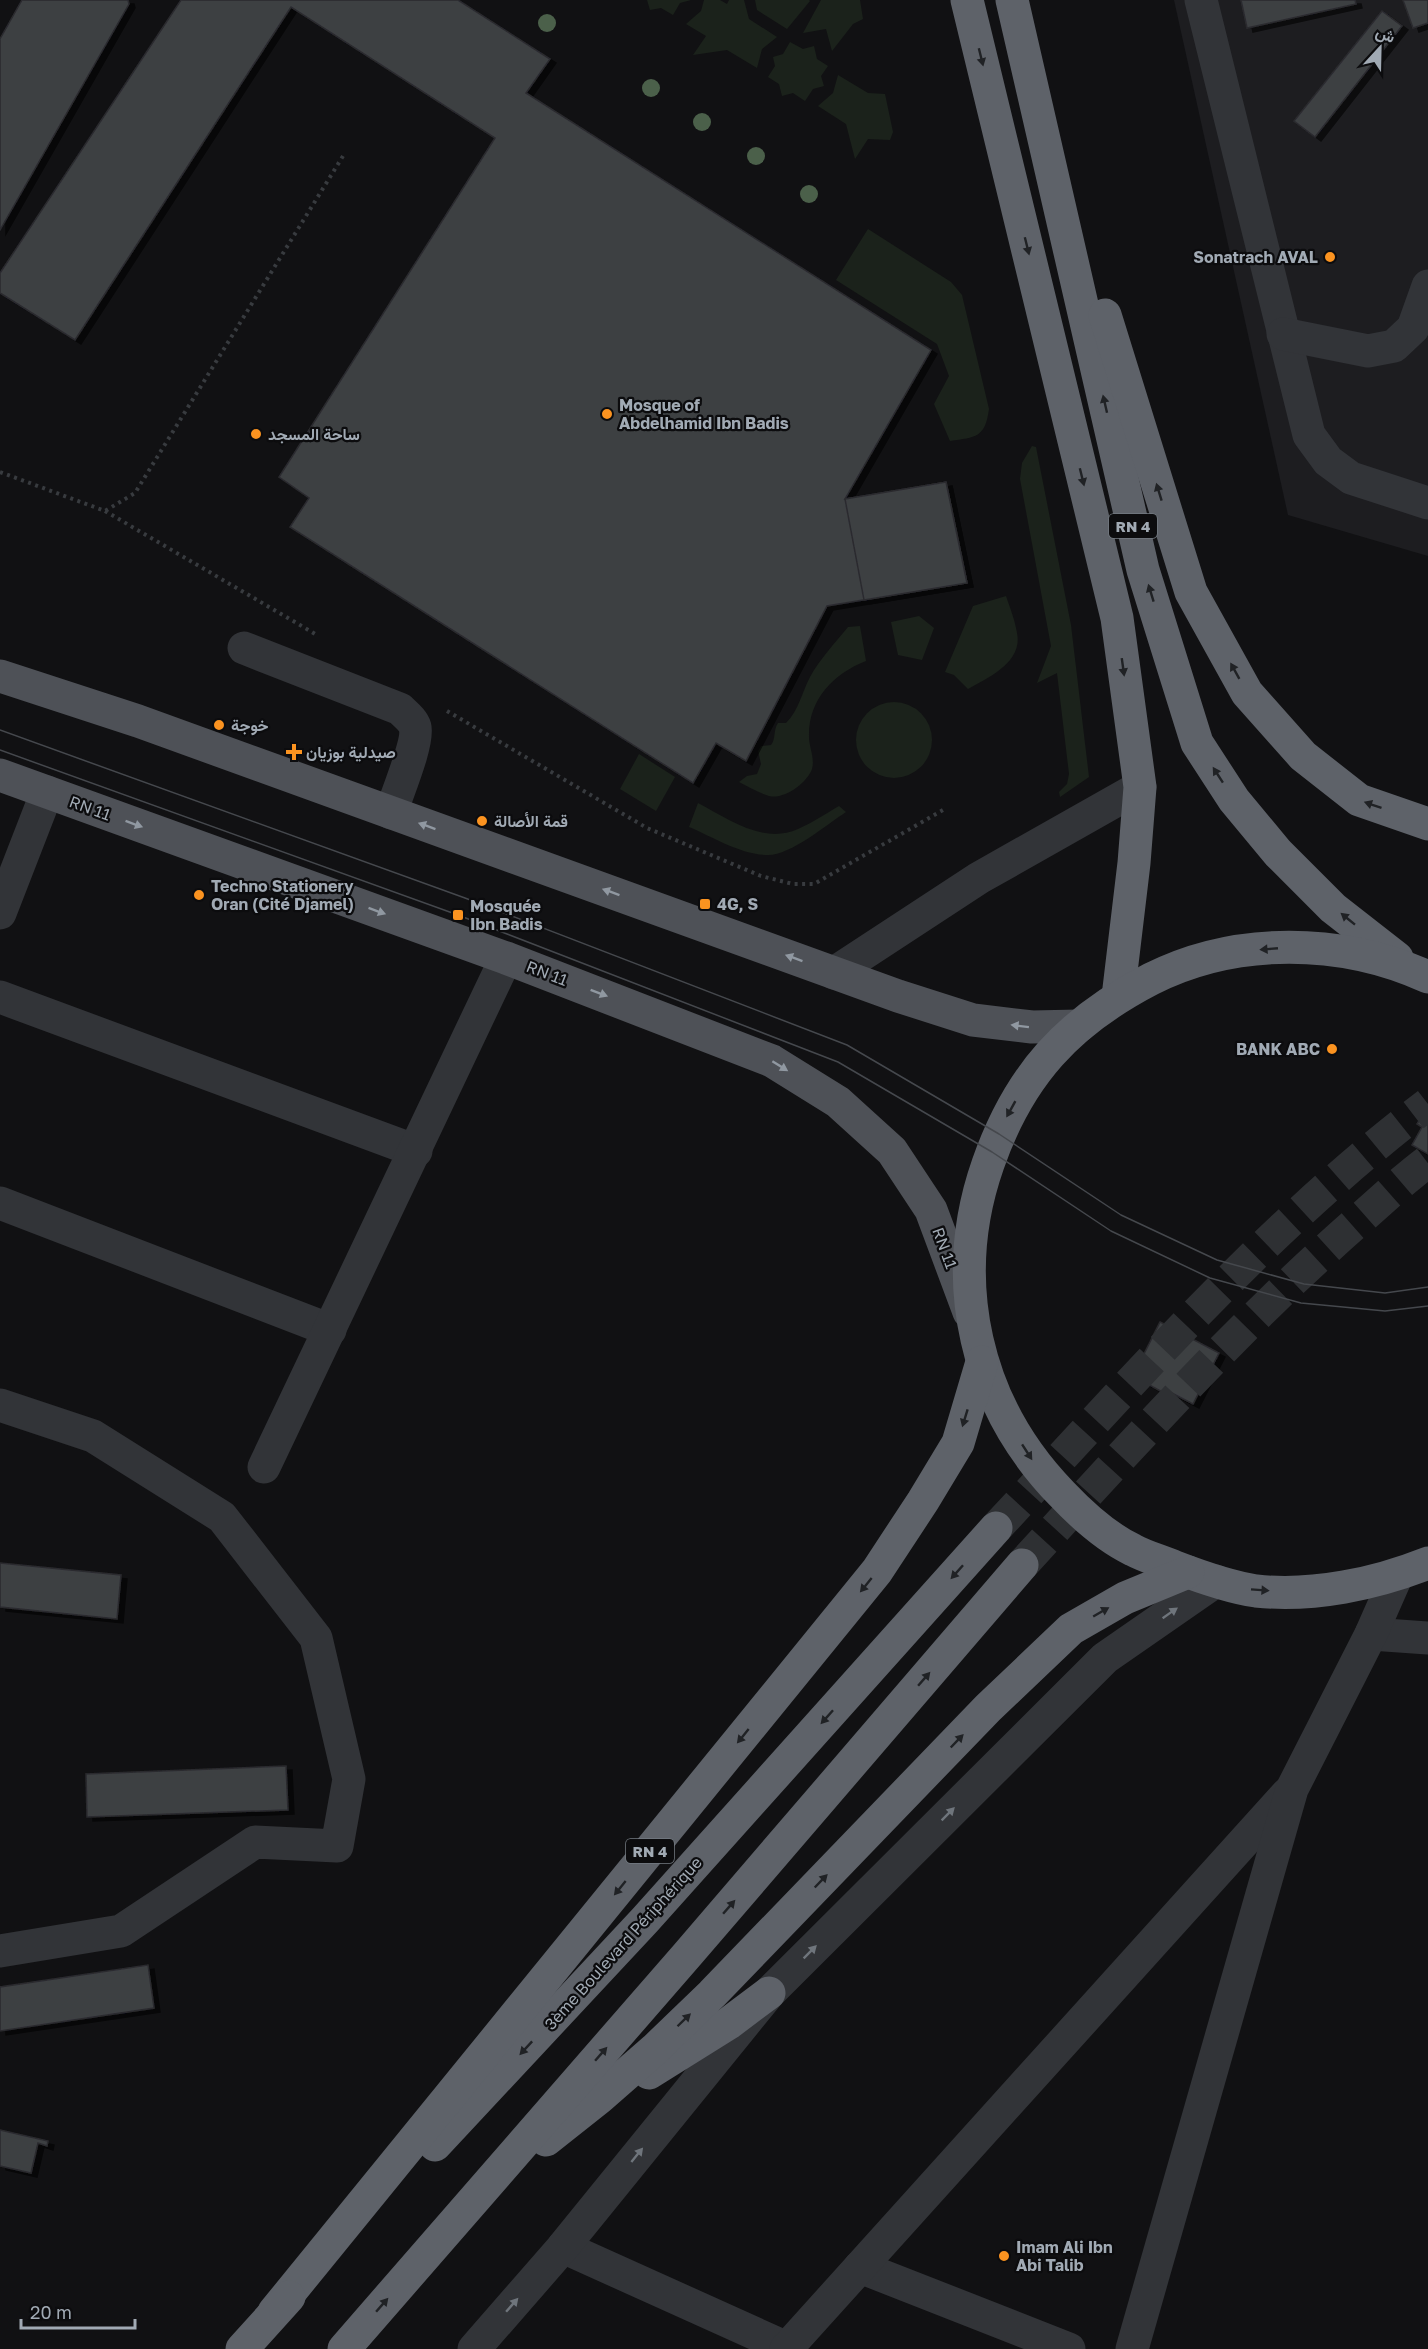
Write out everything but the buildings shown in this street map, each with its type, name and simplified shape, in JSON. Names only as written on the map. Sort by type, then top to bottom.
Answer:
[{"type":"highway","name":"RN 4","points":[[967,0],[1117,618],[1140,787],[1134,863],[1118,997]]},
{"type":"highway","name":"RN 4","points":[[1012,0],[1143,570],[1197,743],[1234,800],[1278,852],[1334,908],[1419,973]]},
{"type":"highway","points":[[1021,40],[1191,592],[1247,693],[1303,756],[1359,800],[1428,824]]},
{"type":"highway","points":[[1419,973],[1352,952],[1291,946],[1230,952],[1172,969],[1118,997],[1058,1045],[1023,1089],[1008,1113],[976,1197],[969,1259],[972,1321],[982,1362],[1005,1419],[1033,1461],[1081,1514],[1131,1550],[1202,1576],[1256,1591],[1327,1591],[1397,1575],[1428,1563]]},
{"type":"highway","name":"RN 4","points":[[274,2312],[877,1571],[958,1443],[982,1362]]},
{"type":"highway","name":"3ème Boulevard Périphérique","points":[[242,2349],[274,2312],[477,2101],[637,1929],[996,1528]]},
{"type":"highway","points":[[344,2349],[695,1946],[1022,1565]]},
{"type":"highway","points":[[493,2177],[599,2098],[655,2049],[712,1994],[988,1708],[1071,1629],[1125,1598],[1202,1576]]},
{"type":"highway","points":[[599,2098],[687,2050],[769,1993]]},
{"type":"main road","points":[[0,676],[138,721],[834,973],[972,1020],[1032,1027],[1079,1026]]},
{"type":"main road","name":"RN 11","points":[[0,775],[506,958],[772,1061],[838,1102],[891,1151],[931,1210],[972,1321]]},
{"type":"street","points":[[1201,0],[1309,435],[1328,461],[1351,478],[1428,503]]},
{"type":"street","points":[[1283,334],[1368,351],[1394,346],[1413,328],[1428,286]]},
{"type":"street","points":[[244,648],[400,709],[410,718],[415,727],[415,741],[390,813]]},
{"type":"street","points":[[834,973],[979,878],[1140,787]]},
{"type":"street","points":[[0,913],[46,792]]},
{"type":"street","points":[[264,1467],[506,958]]},
{"type":"street","points":[[0,997],[416,1151]]},
{"type":"street","points":[[0,1203],[330,1330]]},
{"type":"street","points":[[0,1405],[93,1436],[222,1517],[316,1638],[349,1779],[337,1846],[255,1842],[121,1931],[0,1951]]},
{"type":"street","points":[[1132,2349],[1292,1789],[1371,1634],[1397,1575]]},
{"type":"street","points":[[474,2349],[563,2247],[769,1993],[1105,1658],[1202,1576]]},
{"type":"street","points":[[1371,1634],[1428,1638]]},
{"type":"street","points":[[563,2247],[787,2348],[1292,1789]]},
{"type":"street","points":[[860,2267],[1069,2349]]},
{"type":"path","points":[[0,472],[105,511],[135,493],[343,156]]},
{"type":"path","points":[[735,866],[761,876],[793,884],[814,884],[943,810]]},
{"type":"shaded area","points":[[647,0],[691,0],[680,3],[673,15],[661,8],[650,10]]},
{"type":"shaded area","points":[[704,0],[720,0],[727,4],[729,0],[744,0],[749,19],[777,37],[762,49],[757,68],[727,50],[693,55],[706,36],[686,24],[701,11]]},
{"type":"shaded area","points":[[755,0],[810,1],[787,29],[757,10]]},
{"type":"shaded area","points":[[821,0],[860,0],[863,19],[853,24],[832,51],[826,29],[803,33]]},
{"type":"shaded area","name":"Sonatrach AVAL","points":[[1174,0],[1428,0],[1428,556],[1288,515]]},
{"type":"shaded area","points":[[790,42],[803,49],[814,46],[817,59],[828,66],[821,76],[824,86],[813,89],[805,101],[793,93],[782,96],[779,84],[768,77],[775,66],[773,57],[783,54]]},
{"type":"shaded area","points":[[838,75],[868,93],[885,94],[893,132],[890,140],[868,139],[855,159],[846,124],[818,106],[833,93]]},
{"type":"shaded area","points":[[868,229],[951,282],[962,295],[989,409],[985,426],[973,437],[950,441],[934,404],[949,376],[937,344],[836,280]]},
{"type":"shaded area","points":[[1032,446],[1036,447],[1071,625],[1089,777],[1060,797],[1059,792],[1067,784],[1069,774],[1057,673],[1037,683],[1051,646],[1020,479],[1022,463]]},
{"type":"shaded area","points":[[1006,596],[1017,633],[1015,652],[1003,667],[968,689],[954,675],[945,672],[973,606]]},
{"type":"shaded area","points":[[919,616],[934,628],[922,660],[898,655],[891,622]]},
{"type":"shaded area","points":[[860,626],[866,661],[854,666],[833,681],[818,700],[810,724],[809,741],[813,765],[805,780],[788,793],[775,797],[739,782],[747,776],[757,774],[761,764],[758,751],[761,746],[771,745],[778,723],[786,723],[790,718],[810,677],[823,657],[848,627]]},
{"type":"shaded area","points":[[894,702],[909,705],[921,713],[929,725],[932,740],[929,755],[921,767],[909,775],[894,778],[879,775],[867,767],[859,755],[856,740],[859,725],[867,713],[879,705]]},
{"type":"shaded area","points":[[639,754],[675,777],[656,811],[620,789]]},
{"type":"shaded area","points":[[698,803],[746,828],[772,834],[798,829],[839,806],[846,812],[798,845],[777,854],[768,855],[737,849],[689,827]]},
{"type":"tunnel","points":[[996,1528],[1150,1361],[1257,1253],[1369,1151],[1428,1104]]},
{"type":"tunnel","points":[[1022,1565],[1228,1344],[1314,1260],[1428,1161]]},
{"type":"tram line","points":[[0,730],[465,898],[847,1045],[999,1134],[1121,1215],[1217,1260],[1304,1284],[1385,1293],[1428,1287]]},
{"type":"tram line","points":[[0,750],[458,915],[838,1062],[992,1152],[1111,1231],[1210,1278],[1301,1303],[1385,1311],[1428,1306]]},
{"type":"place","name":"Sonatrach AVAL","points":[[1330,257]]},
{"type":"place","name":"Mosque of Abdelhamid Ibn Badis","points":[[607,414]]},
{"type":"place","name":"ساحة المسجد","points":[[256,434]]},
{"type":"place","name":"خوجة","points":[[219,725]]},
{"type":"place","name":"صيدلية بوزيان","points":[[294,752]]},
{"type":"place","name":"قمة الأصالة","points":[[482,821]]},
{"type":"place","name":"Techno Stationery Oran (Cité Djamel)","points":[[199,895]]},
{"type":"place","name":"4G, S","points":[[705,904]]},
{"type":"place","name":"Mosquée Ibn Badis","points":[[458,915]]},
{"type":"place","name":"BANK ABC","points":[[1332,1049]]},
{"type":"place","name":"Imam Ali Ibn Abi Talib","points":[[1004,2256]]}]
